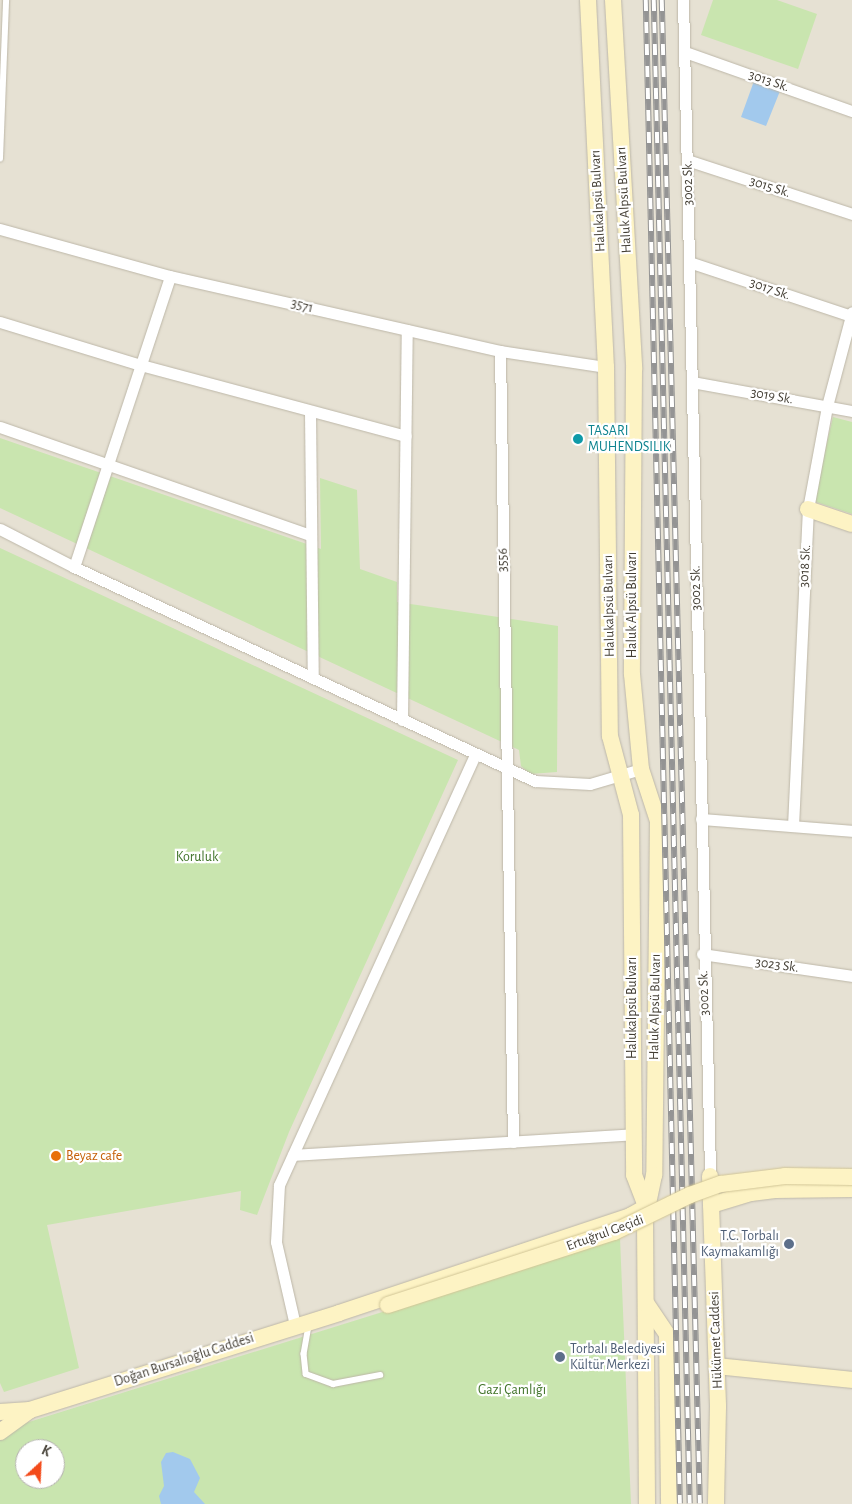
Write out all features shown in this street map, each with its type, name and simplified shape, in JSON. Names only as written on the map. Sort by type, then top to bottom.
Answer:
[{"type":"main road","name":"Halukalpsü Bulvarı","points":[[588,0],[606,368],[610,736],[631,815],[632,1134],[634,1175],[646,1207]]},
{"type":"main road","name":"Haluk Alpsü Bulvarı","points":[[614,0],[634,369],[632,674],[641,769],[658,822],[654,1175],[646,1207]]},
{"type":"main road","points":[[808,509],[852,524]]},
{"type":"main road","name":"Hükümet Caddesi","points":[[710,1176],[717,1366],[716,1504]]},
{"type":"main road","name":"Ertuğrul Geçidi","points":[[339,1313],[388,1305],[614,1232],[690,1194],[722,1184],[784,1176],[852,1177]]},
{"type":"main road","points":[[711,1205],[751,1193],[776,1190],[852,1189]]},
{"type":"main road","points":[[339,1313],[630,1216],[646,1207],[647,1504]]},
{"type":"main road","points":[[646,1303],[667,1334],[669,1504]]},
{"type":"main road","name":"Doğan Bursalıoğlu Caddesi","points":[[0,1412],[30,1410],[302,1323],[339,1313]]},
{"type":"main road","points":[[717,1366],[852,1380]]},
{"type":"main road","name":"Doğan Bursalıoğlu Caddesi","points":[[0,1432],[30,1410]]},
{"type":"street","name":"3002 Sk.","points":[[682,0],[685,52],[692,382],[702,954],[710,1176]]},
{"type":"street","name":"3013 Sk.","points":[[685,52],[852,111]]},
{"type":"street","name":"3015 Sk.","points":[[687,160],[852,214]]},
{"type":"street","name":"3571","points":[[0,229],[170,276],[500,351],[606,368]]},
{"type":"street","name":"3017 Sk.","points":[[689,262],[851,314]]},
{"type":"street","points":[[74,567],[170,276]]},
{"type":"street","name":"3018 Sk.","points":[[793,826],[808,509],[827,406],[851,314]]},
{"type":"street","points":[[0,322],[141,365],[310,412],[406,436]]},
{"type":"street","points":[[402,720],[407,330]]},
{"type":"street","name":"3556","points":[[500,351],[513,1142]]},
{"type":"street","name":"3019 Sk.","points":[[692,382],[852,411]]},
{"type":"street","points":[[310,412],[313,678]]},
{"type":"street","points":[[0,427],[311,534]]},
{"type":"street","points":[[0,529],[74,567],[506,769],[536,781],[590,784],[621,777],[641,769]]},
{"type":"street","points":[[302,1323],[276,1242],[279,1185],[475,754]]},
{"type":"street","points":[[701,819],[852,831]]},
{"type":"street","name":"3023 Sk.","points":[[702,954],[852,976]]},
{"type":"street","points":[[293,1155],[632,1134]]},
{"type":"lane","points":[[0,160],[6,0]]},
{"type":"lane","points":[[302,1323],[306,1374],[333,1384],[380,1376]]},
{"type":"shaded area","points":[[0,0],[852,0],[852,1504],[0,1504]]},
{"type":"green space","points":[[713,0],[777,0],[817,14],[798,69],[701,35]]},
{"type":"green space","points":[[833,417],[852,422],[852,514],[813,501]]},
{"type":"green space","points":[[0,438],[321,549],[320,478],[357,490],[360,569],[397,582],[397,602],[558,626],[557,772],[530,774],[521,766],[519,750],[0,508]]},
{"type":"green space","name":"Koruluk","points":[[0,548],[458,760],[289,1132],[257,1215],[240,1210],[241,1191],[47,1225],[79,1368],[4,1392],[0,1383]]},
{"type":"green space","name":"Gazi Çamlığı","points":[[620,1238],[631,1504],[0,1504],[0,1431]]},
{"type":"water","points":[[754,81],[780,91],[766,126],[741,117]]},
{"type":"water","points":[[173,1452],[190,1459],[200,1478],[194,1492],[205,1504],[161,1504],[159,1496],[164,1486],[161,1462],[166,1453]]},
{"type":"railway","points":[[646,0],[680,1504]]},
{"type":"railway","points":[[654,0],[690,1504]]},
{"type":"railway","points":[[662,0],[700,1504]]},
{"type":"place","name":"TASARI MUHENDSILIK","points":[[578,439]]},
{"type":"place","name":"Beyaz cafe","points":[[56,1156]]},
{"type":"place","name":"T.C. Torbalı Kaymakamlığı","points":[[789,1244]]},
{"type":"place","name":"Torbalı Belediyesi Kültür Merkezi","points":[[560,1357]]}]
